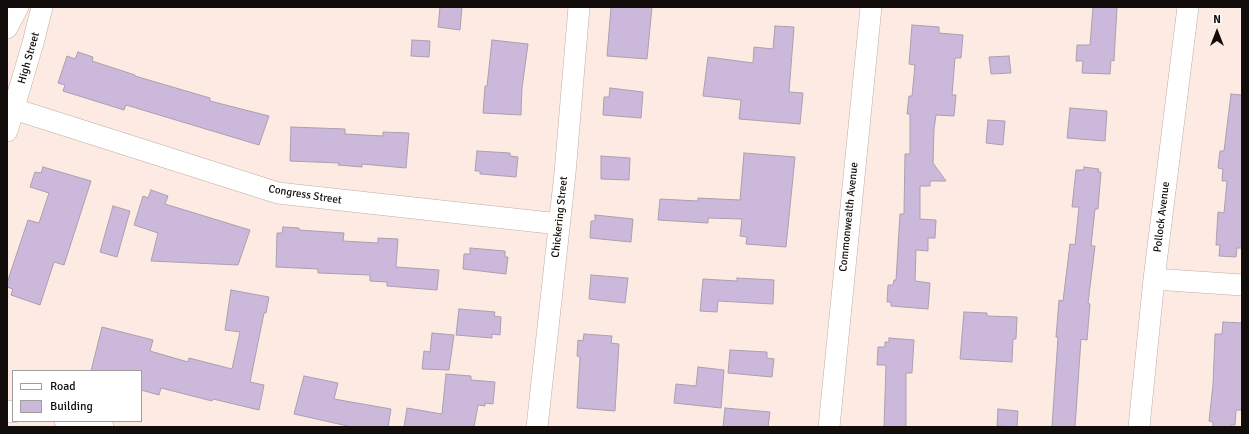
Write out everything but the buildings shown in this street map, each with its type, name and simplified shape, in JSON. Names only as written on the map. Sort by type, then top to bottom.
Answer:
[{"type":"street","points":[[7,28],[18,7]]},
{"type":"street","name":"High Street","points":[[7,131],[42,7]]},
{"type":"street","name":"Chickering Street","points":[[538,427],[560,224],[579,7]]},
{"type":"street","name":"Commonwealth Avenue","points":[[829,427],[871,7]]},
{"type":"street","name":"Pollock Avenue","points":[[1139,427],[1154,279],[1188,7]]},
{"type":"street","name":"Congress Street","points":[[14,109],[278,193],[560,224]]},
{"type":"street","points":[[1154,279],[1242,286]]},
{"type":"street","points":[[71,422],[103,427]]}]
